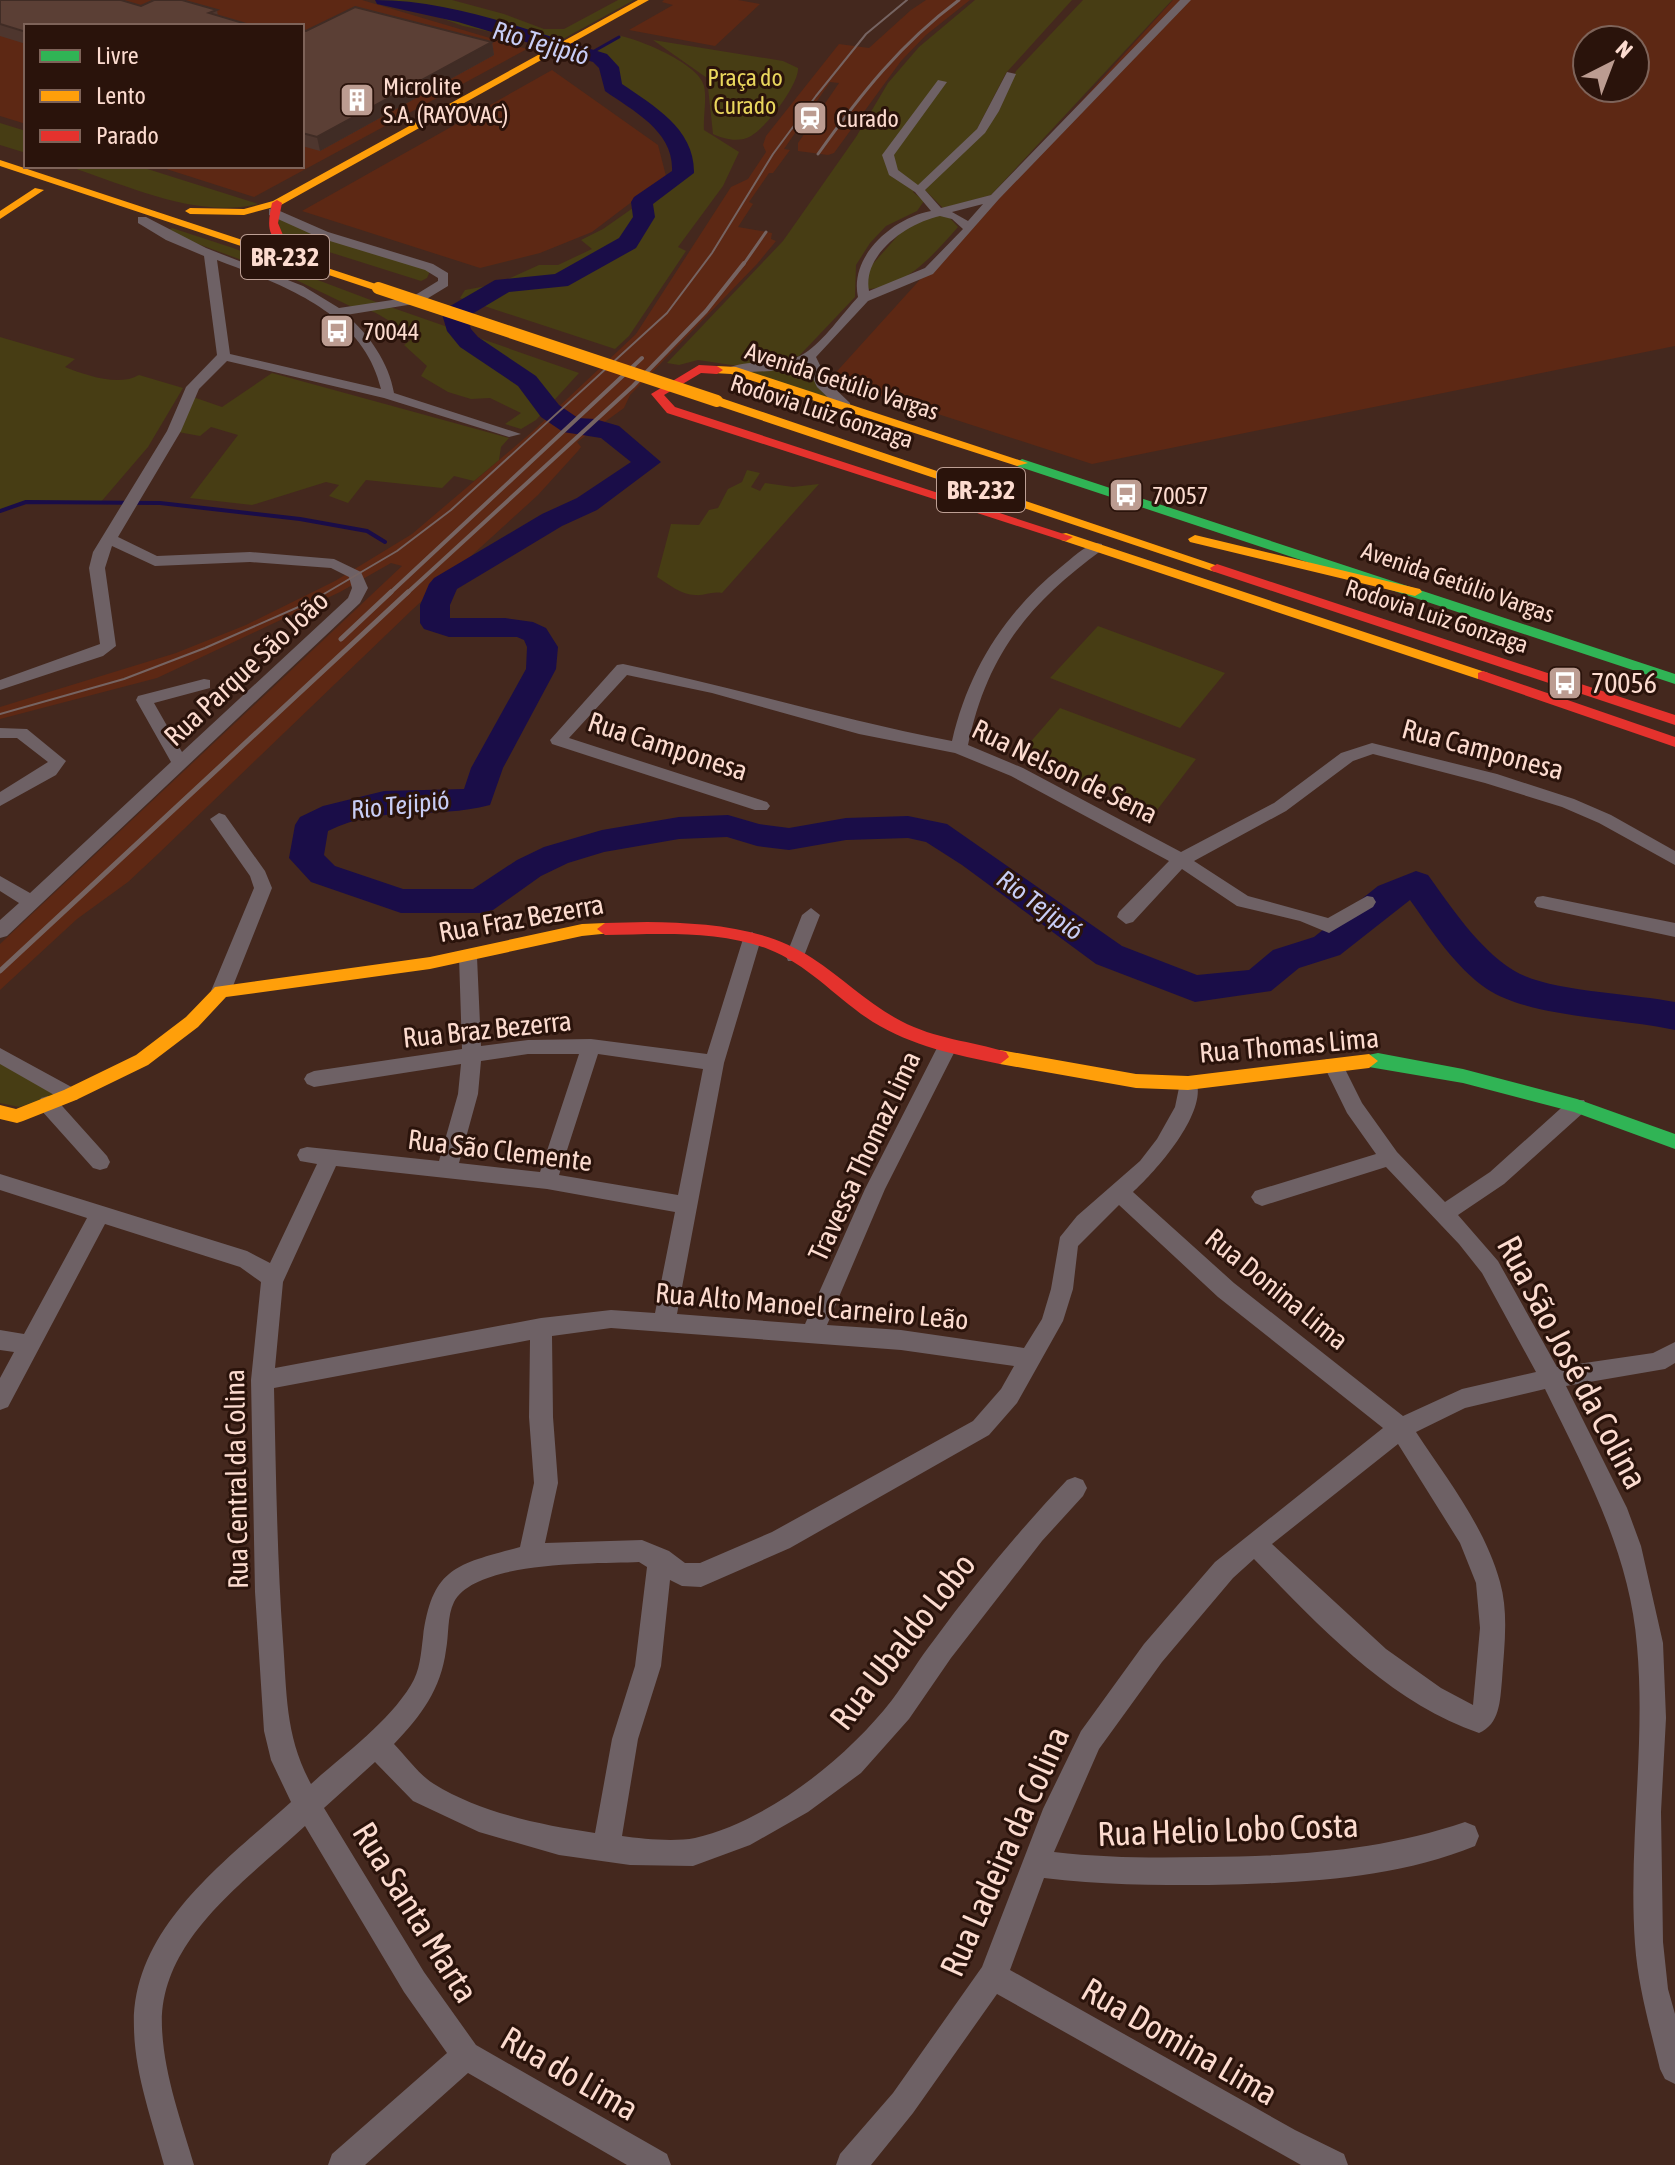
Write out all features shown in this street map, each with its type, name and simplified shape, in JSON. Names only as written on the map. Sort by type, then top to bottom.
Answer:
[{"type":"main road","points":[[0,173],[39,190],[142,220],[191,219],[275,207],[645,0]]},
{"type":"main road","points":[[0,149],[24,157]]},
{"type":"main road","name":"Rodovia Luiz Gonzaga","points":[[0,163],[191,219],[723,395],[1246,578],[1675,720]]},
{"type":"main road","name":"Rodovia Luiz Gonzaga","points":[[57,168],[191,219],[280,240],[385,283]]},
{"type":"main road","points":[[0,216],[39,190]]},
{"type":"main road","points":[[275,207],[273,223],[280,240]]},
{"type":"main road","name":"Avenida Getúlio Vargas","points":[[1675,679],[732,370],[699,369],[657,394],[671,410],[688,417],[1097,547],[1675,742]]},
{"type":"main road","name":"Rodovia Luiz Gonzaga","points":[[723,395],[1149,526]]},
{"type":"main road","name":"Rodovia Luiz Gonzaga","points":[[1415,592],[1179,535],[1675,703]]},
{"type":"main road","points":[[1246,578],[1366,636]]},
{"type":"main road","name":"Rua Fraz Bezerra","points":[[221,991],[468,957],[582,930],[670,928],[752,939],[795,956],[894,1026],[947,1047]]},
{"type":"main road","points":[[6,1118],[70,1095],[142,1060],[171,1041],[221,991]]},
{"type":"main road","name":"Rua Thomas Lima","points":[[947,1047],[1100,1076],[1188,1083],[1378,1060],[1463,1076],[1577,1106],[1675,1142]]},
{"type":"street","points":[[732,370],[771,367],[809,357],[864,298],[929,271],[995,197],[1186,0]]},
{"type":"street","points":[[919,190],[981,131],[1011,74]]},
{"type":"street","points":[[942,82],[888,155],[887,165],[893,174],[919,190],[938,212],[957,217],[969,228]]},
{"type":"street","points":[[864,298],[861,279],[868,264],[907,222],[995,197]]},
{"type":"street","points":[[275,207],[324,235],[429,267],[444,276],[444,283],[416,300],[340,312]]},
{"type":"street","points":[[142,220],[171,239],[307,293],[340,312],[356,328],[369,348],[387,385],[388,395]]},
{"type":"street","points":[[210,254],[224,356]]},
{"type":"street","points":[[224,356],[388,395],[514,434]]},
{"type":"street","points":[[0,685],[97,653],[108,646],[97,568],[101,552],[174,431],[193,387],[224,356]]},
{"type":"street","points":[[809,357],[822,384],[845,406]]},
{"type":"street","name":"Rua Parque São João","points":[[0,931],[307,647],[355,600],[360,588],[356,575],[334,564],[225,556],[155,561],[110,539]]},
{"type":"street","points":[[959,748],[977,683],[994,652],[1035,599],[1097,547]]},
{"type":"street","name":"Rua Nelson de Sena","points":[[558,740],[623,669],[714,688],[859,729],[959,748],[1017,772],[1181,860],[1243,901],[1305,916],[1329,926],[1367,902]]},
{"type":"street","points":[[181,764],[144,700],[204,684]]},
{"type":"street","points":[[0,733],[21,733],[58,761],[50,771],[0,800]]},
{"type":"street","name":"Rua Camponesa","points":[[558,740],[761,806]]},
{"type":"street","name":"Rua Camponesa","points":[[1126,917],[1158,880],[1181,860],[1280,807],[1347,757],[1372,748],[1568,801],[1608,819],[1675,859]]},
{"type":"street","points":[[219,819],[263,882],[259,902],[221,991]]},
{"type":"street","points":[[0,882],[31,902]]},
{"type":"street","points":[[1543,902],[1675,930]]},
{"type":"street","points":[[795,956],[811,915]]},
{"type":"street","points":[[664,1322],[714,1063],[752,939]]},
{"type":"street","points":[[447,1169],[468,1094],[472,1055],[468,957]]},
{"type":"street","points":[[547,1181],[591,1046]]},
{"type":"street","name":"Rua Braz Bezerra","points":[[314,1079],[528,1047],[591,1046],[714,1063]]},
{"type":"street","name":"Travessa Thomaz Lima","points":[[812,1334],[875,1189],[947,1047]]},
{"type":"street","points":[[0,1055],[70,1095]]},
{"type":"street","name":"Rua São José da Colina","points":[[1333,1064],[1354,1107],[1390,1158],[1445,1213],[1490,1267],[1551,1378],[1615,1508],[1629,1546],[1650,1643],[1653,1718],[1648,1812],[1649,1942],[1654,1989],[1675,2069]]},
{"type":"street","points":[[179,2165],[151,2057],[146,2014],[154,1979],[179,1931],[216,1889],[375,1743],[419,1697],[434,1661],[441,1607],[448,1589],[463,1577],[530,1555],[642,1551],[682,1574],[701,1575],[794,1534],[981,1428],[1009,1396],[1057,1308],[1068,1243],[1085,1222],[1147,1167],[1164,1145],[1185,1107],[1188,1083]]},
{"type":"street","points":[[48,1104],[100,1162]]},
{"type":"street","points":[[1445,1213],[1497,1178],[1577,1106]]},
{"type":"street","name":"Rua São Clemente","points":[[307,1155],[547,1181],[686,1205]]},
{"type":"street","name":"Rua Central da Colina","points":[[307,1805],[284,1760],[272,1696],[262,1380],[272,1282],[330,1158]]},
{"type":"street","points":[[1262,1197],[1390,1158]]},
{"type":"street","points":[[0,1182],[247,1260],[267,1272],[272,1282]]},
{"type":"street","name":"Rua Donina Lima","points":[[1119,1192],[1226,1290],[1401,1428]]},
{"type":"street","points":[[0,1400],[100,1214]]},
{"type":"street","name":"Rua Alto Manoel Carneiro Leão","points":[[262,1380],[541,1328],[611,1319],[901,1340],[1031,1359]]},
{"type":"street","points":[[530,1555],[546,1483],[541,1417],[541,1328]]},
{"type":"street","points":[[0,1340],[32,1345]]},
{"type":"street","name":"Rua Ladeira da Colina","points":[[851,2165],[903,2103],[993,1976],[1053,1819],[1090,1740],[1194,1602],[1254,1543],[1401,1428],[1462,1399],[1551,1378],[1657,1362],[1675,1352]]},
{"type":"street","points":[[1254,1543],[1342,1631],[1423,1691],[1479,1720],[1487,1707],[1493,1628],[1488,1583],[1470,1537],[1401,1428]]},
{"type":"street","name":"Rua Ubaldo Lobo","points":[[375,1743],[422,1792],[479,1819],[559,1841],[606,1848],[693,1852],[750,1831],[799,1803],[852,1764],[900,1710],[942,1649],[1033,1533],[1075,1488]]},
{"type":"street","points":[[606,1848],[625,1739],[648,1666],[660,1559]]},
{"type":"street","name":"Rua Santa Marta","points":[[307,1805],[414,1982],[466,2055]]},
{"type":"street","name":"Rua Helio Lobo Costa","points":[[1038,1863],[1081,1870],[1266,1871],[1389,1859],[1416,1854],[1465,1836]]},
{"type":"street","name":"Rua Domina Lima","points":[[993,1976],[1284,2141],[1333,2165]]},
{"type":"street","name":"Rua do Lima","points":[[343,2165],[466,2055],[656,2165]]},
{"type":"shaded area","points":[[0,0],[362,0],[527,49],[254,197],[163,168],[304,168],[304,24],[24,24],[24,123],[0,116]]},
{"type":"shaded area","points":[[738,0],[760,4],[715,46],[629,30],[673,5],[662,2]]},
{"type":"shaded area","points":[[926,0],[970,0],[926,35],[901,61],[834,153],[798,151],[798,143],[839,83],[830,82],[784,149],[790,150],[749,202],[753,204],[738,227],[772,233],[771,239],[776,241],[630,395],[624,408],[577,442],[581,447],[538,495],[413,609],[128,882],[77,919],[0,990],[0,944],[402,566],[391,563],[340,592],[157,678],[0,719],[0,707],[176,653],[246,625],[335,581],[412,534],[532,432],[636,334],[731,187],[748,179],[766,152],[763,145],[766,136],[839,44],[869,48]]},
{"type":"shaded area","points":[[1173,0],[1675,0],[1675,346],[1092,464],[830,379]]},
{"type":"shaded area","points":[[552,70],[658,145],[666,176],[592,232],[540,253],[480,268],[302,211]]},
{"type":"green space","points":[[375,0],[452,0],[544,29],[564,29],[618,0],[634,0],[561,40],[558,46],[463,26],[419,10]]},
{"type":"green space","points":[[975,0],[1072,0],[1006,73],[976,131],[913,192],[924,201],[917,211],[886,226],[870,243],[856,265],[855,297],[799,356],[745,367],[698,360],[679,365],[667,363],[783,241],[856,137],[888,83],[919,47]]},
{"type":"green space","points":[[1083,0],[1172,0],[991,195],[943,208],[925,190],[999,111],[1016,71]]},
{"type":"green space","points":[[621,36],[655,48],[692,69],[704,86],[704,130],[739,152],[723,186],[678,247],[686,251],[629,336],[615,349],[460,298],[465,290],[497,284],[539,265],[558,265],[592,249],[581,240],[603,229],[683,173],[684,159],[671,134],[612,87],[609,67],[589,54]]},
{"type":"green space","name":"Praça do Curado","points":[[653,40],[783,61],[798,68],[797,75],[765,124],[751,136],[727,139],[713,134],[707,78]]},
{"type":"green space","points":[[0,123],[24,130],[24,152],[0,145]]},
{"type":"green space","points":[[73,168],[144,168],[258,204],[210,207],[186,204]]},
{"type":"green space","points":[[940,215],[949,217],[958,227],[939,248],[907,276],[894,283],[867,289],[865,275],[910,222]]},
{"type":"green space","points":[[276,216],[431,269],[427,278],[421,281],[291,240],[281,233]]},
{"type":"green space","points":[[172,228],[579,373],[536,420],[521,429],[505,424],[521,413],[490,398],[471,399],[448,392],[421,376],[427,366],[404,345],[412,339],[383,317],[350,306],[294,279],[165,232]]},
{"type":"green space","points":[[0,337],[75,359],[65,367],[92,376],[122,380],[139,375],[183,388],[148,447],[100,503],[26,502],[0,511]]},
{"type":"green space","points":[[805,361],[835,402],[742,371]]},
{"type":"green space","points":[[272,373],[509,438],[501,447],[499,460],[474,481],[454,476],[442,488],[366,480],[348,503],[329,496],[339,485],[326,482],[252,505],[190,498],[238,435],[211,427],[200,436],[178,432],[193,397],[222,407]]},
{"type":"green space","points":[[747,470],[760,473],[751,487],[760,491],[765,483],[793,487],[819,484],[722,593],[690,595],[657,577],[671,524],[699,525],[709,510],[718,508],[728,489],[742,482]]},
{"type":"green space","points":[[1098,626],[1225,673],[1180,728],[1050,678]]},
{"type":"green space","points":[[1060,708],[1196,759],[1157,810],[1020,754]]},
{"type":"green space","points":[[0,1059],[60,1094],[19,1107],[0,1103]]},
{"type":"building","points":[[0,0],[121,0],[141,6],[154,0],[182,0],[217,10],[209,13],[246,24],[24,24],[24,31],[0,24]]},
{"type":"building","name":"Microlite S.A. (RAYOVAC)","points":[[355,7],[492,42],[317,137],[304,134],[306,31]]},
{"type":"waterway","name":"Rio Tejipió","points":[[384,0],[462,17],[600,58],[609,67],[612,87],[661,122],[679,146],[684,159],[683,173],[642,202],[644,217],[628,243],[560,281],[503,285],[454,314],[459,331],[469,342],[527,381],[550,411],[572,426],[595,427],[610,432],[648,462],[587,504],[552,520],[444,584],[435,605],[435,623],[449,628],[523,629],[536,635],[543,647],[541,669],[487,768],[478,797],[444,802],[384,802],[323,819],[312,825],[306,858],[323,874],[401,901],[481,901],[529,868],[556,855],[602,841],[679,828],[728,826],[757,835],[789,839],[846,829],[908,827],[935,832],[1109,955],[1195,989],[1258,982],[1286,959],[1327,946],[1390,895],[1416,883],[1465,947],[1501,980],[1534,993],[1675,1016]]},
{"type":"waterway","points":[[589,54],[619,37]]},
{"type":"waterway","points":[[0,511],[26,502],[160,503],[300,519],[367,531],[385,542]]},
{"type":"tram line","points":[[0,714],[124,679],[205,648],[312,601],[397,551],[451,510],[667,313],[712,253],[773,154],[816,96],[866,34],[907,0]]},
{"type":"railway","points":[[818,154],[882,71],[918,34],[959,0]]},
{"type":"railway","points":[[743,265],[766,232]]},
{"type":"railway","points":[[406,594],[633,386],[706,311],[744,263]]},
{"type":"railway","points":[[389,594],[642,358]]},
{"type":"railway","points":[[341,639],[391,592]]},
{"type":"railway","points":[[0,971],[408,592]]},
{"type":"traffic: fast","points":[[1022,463],[1675,679]]},
{"type":"traffic: fast","points":[[1369,1061],[1378,1060],[1463,1076],[1577,1106],[1675,1142]]},
{"type":"traffic: slow","points":[[190,211],[244,212],[277,203],[645,0]]},
{"type":"traffic: slow","points":[[0,163],[378,288]]},
{"type":"traffic: slow","points":[[0,216],[39,190]]},
{"type":"traffic: slow","points":[[378,288],[717,401]]},
{"type":"traffic: slow","points":[[717,370],[732,370],[1022,463]]},
{"type":"traffic: slow","points":[[717,401],[1217,568]]},
{"type":"traffic: slow","points":[[1066,537],[1483,676]]},
{"type":"traffic: slow","points":[[1195,539],[1415,592]]},
{"type":"traffic: slow","points":[[0,1112],[17,1116],[70,1095],[142,1060],[192,1022],[221,991],[430,963],[582,930],[605,929]]},
{"type":"traffic: slow","points":[[1000,1057],[1136,1081],[1188,1083],[1369,1061]]},
{"type":"traffic: jam","points":[[277,203],[273,223],[280,240]]},
{"type":"traffic: jam","points":[[717,370],[699,369],[657,394],[671,410],[688,417],[1066,537]]},
{"type":"traffic: jam","points":[[1217,568],[1675,720]]},
{"type":"traffic: jam","points":[[1483,676],[1675,742]]},
{"type":"traffic: jam","points":[[605,929],[712,931],[774,945],[806,962],[864,1007],[895,1026],[960,1049],[1000,1057]]},
{"type":"place","name":"Microlite S.A. (RAYOVAC)","points":[[357,100]]},
{"type":"place","name":"Curado","points":[[810,118]]},
{"type":"place","name":"70044","points":[[337,331]]},
{"type":"place","name":"70057","points":[[1126,495]]},
{"type":"place","name":"70056","points":[[1565,683]]}]
